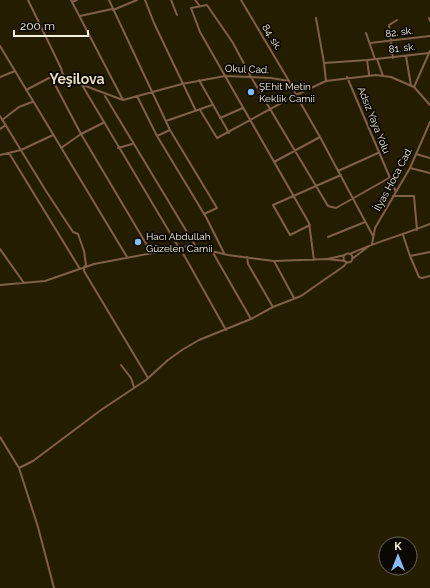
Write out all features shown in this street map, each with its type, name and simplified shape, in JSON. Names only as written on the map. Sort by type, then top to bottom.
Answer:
[{"type":"street","points":[[28,0],[61,68],[64,78]]},
{"type":"street","points":[[77,0],[72,1],[123,100]]},
{"type":"street","points":[[109,0],[170,130],[217,208],[204,214]]},
{"type":"street","points":[[80,16],[113,10],[137,0]]},
{"type":"street","points":[[145,0],[182,84],[196,111]]},
{"type":"street","points":[[171,0],[177,15]]},
{"type":"street","points":[[195,0],[199,5]]},
{"type":"street","name":"84. sk.","points":[[241,0],[289,81]]},
{"type":"street","points":[[314,260],[310,225],[200,32],[191,8],[199,5],[207,5],[233,43],[251,77],[327,204],[332,208],[338,207],[390,178]]},
{"type":"street","points":[[316,18],[326,80]]},
{"type":"street","points":[[393,58],[389,25],[397,20]]},
{"type":"street","points":[[366,33],[383,76]]},
{"type":"street","name":"82. sk.","points":[[370,43],[430,36]]},
{"type":"street","points":[[0,46],[16,71],[32,102],[127,257]]},
{"type":"street","points":[[412,86],[430,52]]},
{"type":"street","name":"81. sk.","points":[[324,63],[393,58],[430,52]]},
{"type":"street","points":[[406,56],[412,86]]},
{"type":"street","points":[[367,60],[369,74]]},
{"type":"street","points":[[0,77],[16,71]]},
{"type":"street","points":[[200,110],[217,138],[229,133],[296,95],[326,80],[369,74],[383,76],[412,86],[430,105]]},
{"type":"street","name":"Okul Cad.","points":[[123,100],[199,80],[225,76],[289,81]]},
{"type":"street","points":[[52,77],[81,134],[151,252]]},
{"type":"street","points":[[26,90],[52,77],[64,78],[123,100]]},
{"type":"street","name":"Adsız Yaya Yolu","points":[[347,77],[357,98],[378,154],[396,192]]},
{"type":"street","points":[[199,80],[229,133]]},
{"type":"street","points":[[289,81],[373,236]]},
{"type":"street","points":[[81,84],[226,330]]},
{"type":"street","points":[[105,94],[196,247]]},
{"type":"street","points":[[137,96],[157,136],[204,214],[224,254]]},
{"type":"street","points":[[2,120],[19,107],[32,102]]},
{"type":"street","points":[[166,121],[213,105]]},
{"type":"street","points":[[220,118],[243,108]]},
{"type":"street","points":[[0,116],[73,232],[78,234],[84,251],[86,265],[84,267],[148,378]]},
{"type":"street","name":"İlyas Hoca Cad.","points":[[371,244],[375,228],[410,168],[430,122]]},
{"type":"street","points":[[61,148],[81,134],[103,123]]},
{"type":"street","points":[[0,129],[6,125]]},
{"type":"street","points":[[157,136],[170,130]]},
{"type":"street","points":[[0,155],[21,150],[53,135]]},
{"type":"street","points":[[274,162],[320,137]]},
{"type":"street","points":[[118,148],[133,143]]},
{"type":"street","points":[[9,153],[80,269]]},
{"type":"street","points":[[338,172],[378,154]]},
{"type":"street","points":[[416,154],[430,158]]},
{"type":"street","points":[[410,168],[430,173]]},
{"type":"street","points":[[310,225],[290,235],[273,205],[341,175]]},
{"type":"street","points":[[393,196],[414,196],[417,230]]},
{"type":"street","points":[[328,237],[366,222]]},
{"type":"street","points":[[0,285],[45,281],[84,267],[151,252],[179,248],[196,247],[224,254],[274,261],[327,259],[350,254],[371,244],[403,235],[430,224]]},
{"type":"street","points":[[403,235],[419,277],[422,278],[430,276]]},
{"type":"street","points":[[19,468],[33,461],[148,378],[182,350],[199,340],[251,319],[308,291],[344,266],[346,262],[371,244]]},
{"type":"street","points":[[0,249],[24,283]]},
{"type":"street","points":[[212,250],[251,319]]},
{"type":"street","points":[[410,256],[430,252]]},
{"type":"street","points":[[350,254],[352,259]]},
{"type":"street","points":[[344,255],[346,262]]},
{"type":"street","points":[[247,257],[248,264],[273,307]]},
{"type":"street","points":[[327,259],[346,262]]},
{"type":"street","points":[[274,261],[294,298]]},
{"type":"street","points":[[121,365],[131,378],[134,387]]},
{"type":"street","points":[[0,437],[19,468],[38,526],[54,588]]},
{"type":"place","name":"ŞEhit Metin Keklik Camii","points":[[251,92]]},
{"type":"place","name":"Hacı Abdullah Güzelen Camii","points":[[138,242]]},
{"type":"district","name":"Yeşilova","points":[[77,79]]}]
